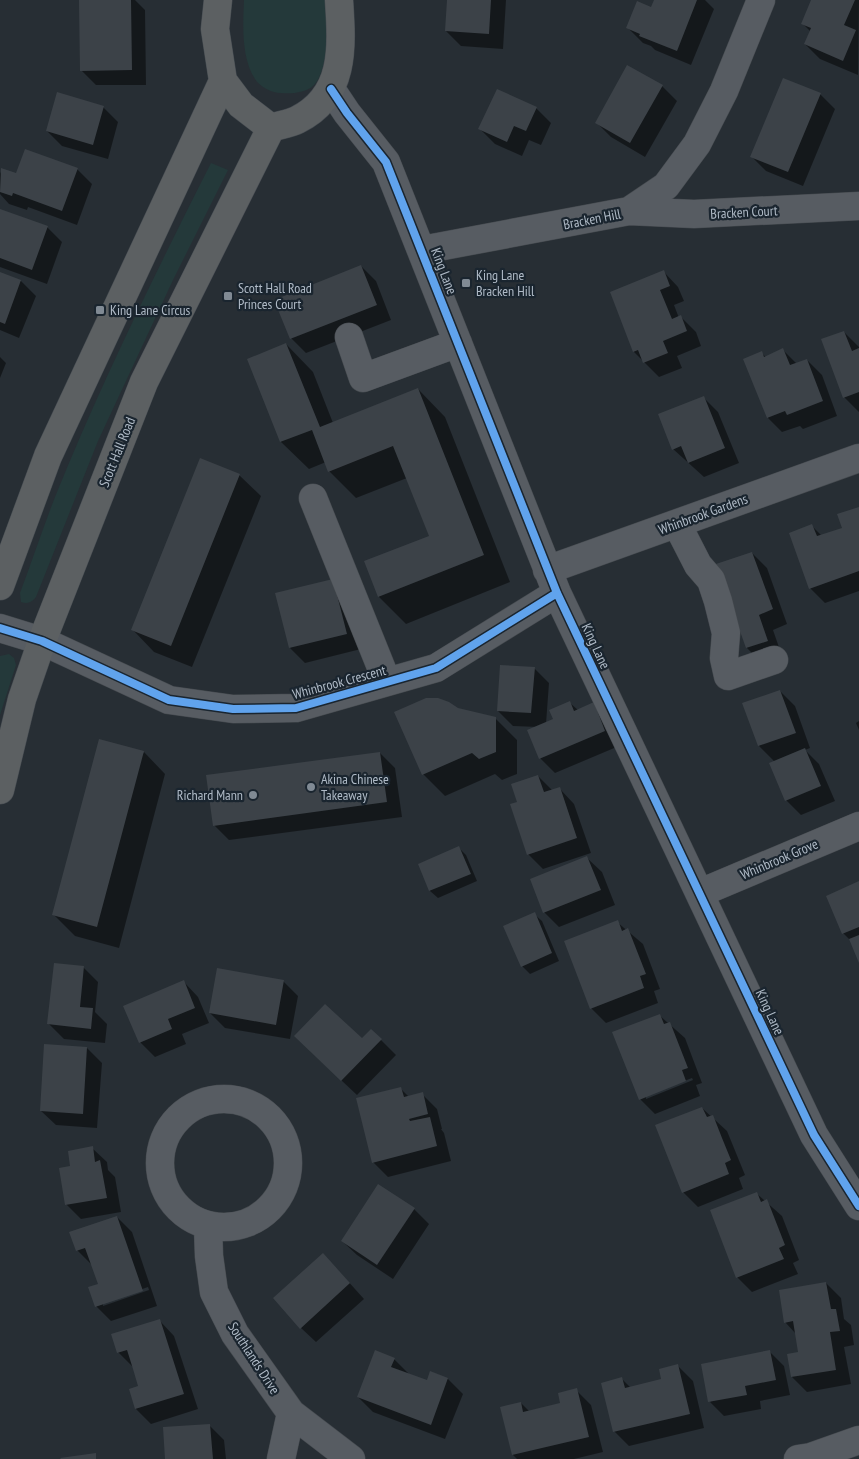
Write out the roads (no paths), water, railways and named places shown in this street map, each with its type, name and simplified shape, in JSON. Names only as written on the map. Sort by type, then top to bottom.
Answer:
[{"type":"highway","points":[[218,0],[215,29],[223,82],[241,105],[271,128],[297,120],[314,108],[331,89],[338,72],[340,51],[339,0]]},
{"type":"highway","points":[[0,586],[48,456],[223,82]]},
{"type":"highway","name":"Scott Hall Road","points":[[0,790],[22,699],[42,641],[144,382],[271,128]]},
{"type":"street","name":"Bracken Hill","points":[[422,250],[629,211],[666,186],[697,144],[724,91],[761,0]]},
{"type":"street","name":"King Lane","points":[[331,89],[347,113],[386,162],[552,582],[814,1135],[859,1206]]},
{"type":"street","name":"Bracken Court","points":[[629,211],[694,214],[859,206]]},
{"type":"street","points":[[349,337],[363,378],[458,343]]},
{"type":"street","name":"Whinbrook Gardens","points":[[552,582],[677,524],[859,458]]},
{"type":"street","points":[[313,498],[387,682]]},
{"type":"street","points":[[677,524],[698,566],[711,580],[726,633],[724,658],[728,676],[774,660]]},
{"type":"street","name":"Whinbrook Crescent","points":[[0,628],[42,641],[169,700],[233,709],[296,708],[436,668],[552,582]]},
{"type":"street","name":"Whinbrook Grove","points":[[700,893],[859,826]]},
{"type":"street","points":[[221,1098],[243,1102],[260,1109],[276,1125],[287,1147],[288,1169],[279,1198],[264,1214],[252,1222],[231,1228],[208,1226],[180,1212],[166,1193],[158,1166],[162,1144],[174,1122],[191,1107],[221,1098]]},
{"type":"street","name":"Southlands Drive","points":[[208,1226],[209,1256],[214,1292],[235,1334],[291,1413],[351,1459]]},
{"type":"street","points":[[281,1459],[291,1413]]},
{"type":"street","points":[[806,1458],[859,1440]]},
{"type":"place","name":"King Lane Bracken Hill","points":[[466,283]]},
{"type":"place","name":"Scott Hall Road Princes Court","points":[[228,296]]},
{"type":"place","name":"King Lane Circus","points":[[100,310]]},
{"type":"place","name":"Akina Chinese Takeaway","points":[[311,787]]},
{"type":"place","name":"Richard Mann","points":[[253,795]]}]
